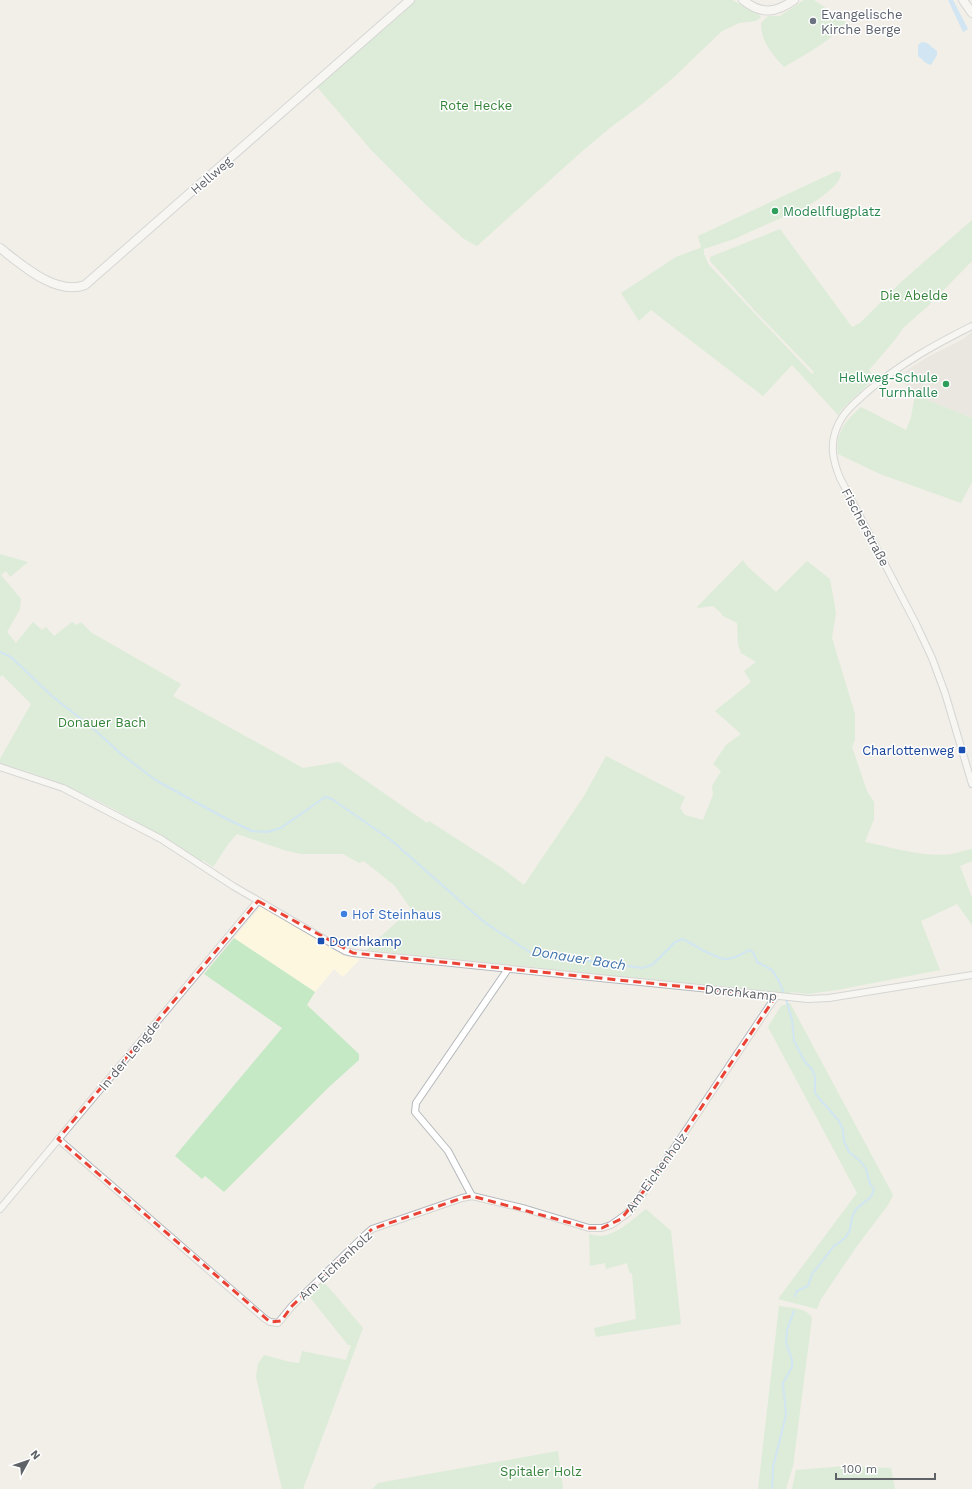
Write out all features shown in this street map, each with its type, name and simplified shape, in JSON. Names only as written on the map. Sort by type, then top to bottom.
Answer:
[{"type":"street","name":"Hellweg","points":[[0,248],[25,267],[50,282],[70,289],[85,285],[410,0]]},
{"type":"street","points":[[743,0],[759,9],[767,11],[779,9],[794,0]]},
{"type":"street","points":[[963,0],[972,13]]},
{"type":"street","name":"Fischerstraße","points":[[972,326],[910,359],[854,404],[843,415],[838,425],[834,435],[832,451],[834,464],[840,478],[916,624],[932,658],[945,693],[972,784]]},
{"type":"street","name":"Dorchkamp","points":[[0,766],[62,788],[121,818],[161,839],[233,886],[345,951],[363,955],[455,962],[508,969],[808,999],[829,998],[972,974]]},
{"type":"street","name":"In der Lengde","points":[[0,1209],[258,901]]},
{"type":"street","points":[[472,1196],[448,1151],[416,1112],[415,1107],[416,1103],[508,969]]},
{"type":"street","name":"Am Eichenholz","points":[[58,1139],[264,1318],[274,1323],[281,1321],[292,1306],[365,1234],[372,1229],[472,1196],[526,1209],[589,1228],[602,1228],[621,1219],[634,1206],[782,996]]},
{"type":"highlighted area","points":[[258,901],[353,953],[776,996],[652,1181],[621,1219],[602,1228],[589,1228],[472,1196],[462,1198],[372,1229],[292,1306],[281,1321],[270,1322],[58,1139]]},
{"type":"shaded area","points":[[972,332],[972,418],[915,395],[898,376],[926,358],[963,339]]},
{"type":"shaded area","points":[[261,906],[344,956],[360,959],[343,977],[334,969],[315,992],[234,938]]},
{"type":"green space","name":"Rote Hecke","points":[[415,0],[732,0],[752,10],[761,17],[756,21],[739,23],[722,31],[673,78],[579,154],[477,246],[464,239],[424,203],[373,152],[317,87]]},
{"type":"green space","points":[[804,0],[814,0],[846,22],[826,41],[784,67],[771,52],[765,42],[761,30],[761,23],[768,16],[780,16]]},
{"type":"green space","name":"Die Abelde","points":[[837,171],[841,173],[838,182],[808,206],[734,239],[704,249],[704,254],[709,265],[812,374],[814,372],[755,311],[710,261],[710,257],[780,229],[852,327],[860,323],[901,282],[972,220],[972,261],[927,307],[904,327],[869,370],[875,378],[843,408],[838,415],[792,365],[763,396],[651,310],[639,321],[621,293],[676,257],[700,248],[701,246],[698,236]]},
{"type":"green space","points":[[915,395],[972,418],[972,482],[961,503],[880,474],[838,454],[838,440],[840,433],[846,422],[861,407],[906,430],[911,417]]},
{"type":"green space","points":[[0,554],[28,562],[10,577],[6,571],[1,575],[21,599],[20,609],[7,632],[16,643],[33,622],[42,630],[46,627],[54,636],[72,622],[77,625],[81,622],[92,633],[181,684],[173,696],[303,768],[339,762],[427,823],[429,821],[502,868],[524,885],[584,796],[606,756],[685,797],[680,808],[685,815],[703,820],[713,795],[712,786],[721,771],[713,764],[726,745],[741,734],[715,711],[751,682],[744,671],[756,662],[741,653],[738,644],[737,623],[723,616],[713,606],[697,607],[743,560],[747,566],[776,592],[807,561],[830,579],[836,613],[832,638],[855,714],[855,740],[852,747],[867,791],[874,802],[874,819],[865,842],[931,855],[951,854],[972,849],[972,861],[960,866],[972,898],[972,925],[957,904],[921,921],[940,970],[837,990],[808,994],[790,992],[791,994],[366,950],[411,909],[395,886],[364,861],[359,863],[343,854],[301,854],[287,851],[237,834],[213,867],[203,860],[201,862],[150,830],[80,792],[38,775],[0,763],[0,759],[31,704],[2,675],[0,677]]},
{"type":"green space","points":[[234,938],[315,992],[307,1005],[359,1054],[359,1060],[329,1087],[224,1192],[205,1176],[202,1179],[175,1156],[282,1028],[204,974]]},
{"type":"green space","points":[[790,1003],[893,1195],[888,1205],[857,1246],[821,1299],[817,1309],[778,1299],[857,1193],[768,1027],[781,1006]]},
{"type":"green space","points":[[646,1209],[671,1231],[681,1324],[596,1337],[594,1328],[636,1319],[632,1273],[630,1274],[627,1263],[606,1269],[605,1263],[590,1266],[589,1234],[602,1236],[608,1235],[625,1226]]},
{"type":"green space","points":[[326,1277],[325,1283],[363,1328],[303,1489],[282,1489],[256,1377],[258,1364],[264,1355],[299,1363],[302,1351],[346,1360],[351,1345],[348,1345],[308,1295]]},
{"type":"green space","points":[[779,1306],[802,1310],[809,1314],[812,1318],[793,1466],[786,1489],[758,1489]]},
{"type":"green space","name":"Spitaler Holz","points":[[558,1451],[563,1489],[372,1489],[378,1483]]},
{"type":"green space","points":[[846,1466],[891,1468],[895,1489],[792,1489],[796,1470]]},
{"type":"water","points":[[948,0],[953,0],[968,29],[963,32]]},
{"type":"water","points":[[922,42],[927,43],[937,51],[937,55],[931,65],[926,63],[918,56],[918,45]]},
{"type":"waterway","name":"Donauer Bach","points":[[0,652],[11,657],[52,696],[96,731],[121,754],[157,781],[252,831],[267,832],[281,828],[325,797],[332,799],[391,840],[484,922],[531,953],[642,968],[652,965],[675,942],[683,939],[722,959],[729,959],[741,955],[749,950],[753,952],[757,962],[772,970],[779,981],[784,994]]},
{"type":"waterway","name":"Donauer Bach","points":[[786,999],[792,1020],[794,1041],[805,1062],[812,1069],[815,1077],[815,1093],[839,1121],[843,1130],[844,1141],[849,1152],[860,1161],[866,1169],[870,1184],[874,1189],[871,1197],[856,1209],[852,1217],[850,1230],[845,1238],[834,1246],[812,1274],[808,1286],[797,1291],[795,1296]]},
{"type":"waterway","name":"Donauer Bach","points":[[772,1489],[773,1467],[786,1415],[783,1383],[792,1367],[792,1360],[786,1343],[787,1330],[794,1311]]},
{"type":"place","name":"Evangelische Kirche Berge","points":[[813,21]]},
{"type":"place","name":"Modellflugplatz","points":[[775,211]]},
{"type":"place","name":"Hellweg-Schule Turnhalle","points":[[946,384]]},
{"type":"place","name":"Charlottenweg","points":[[962,750]]},
{"type":"place","name":"Hof Steinhaus","points":[[344,914]]},
{"type":"place","name":"Dorchkamp","points":[[321,941]]}]
